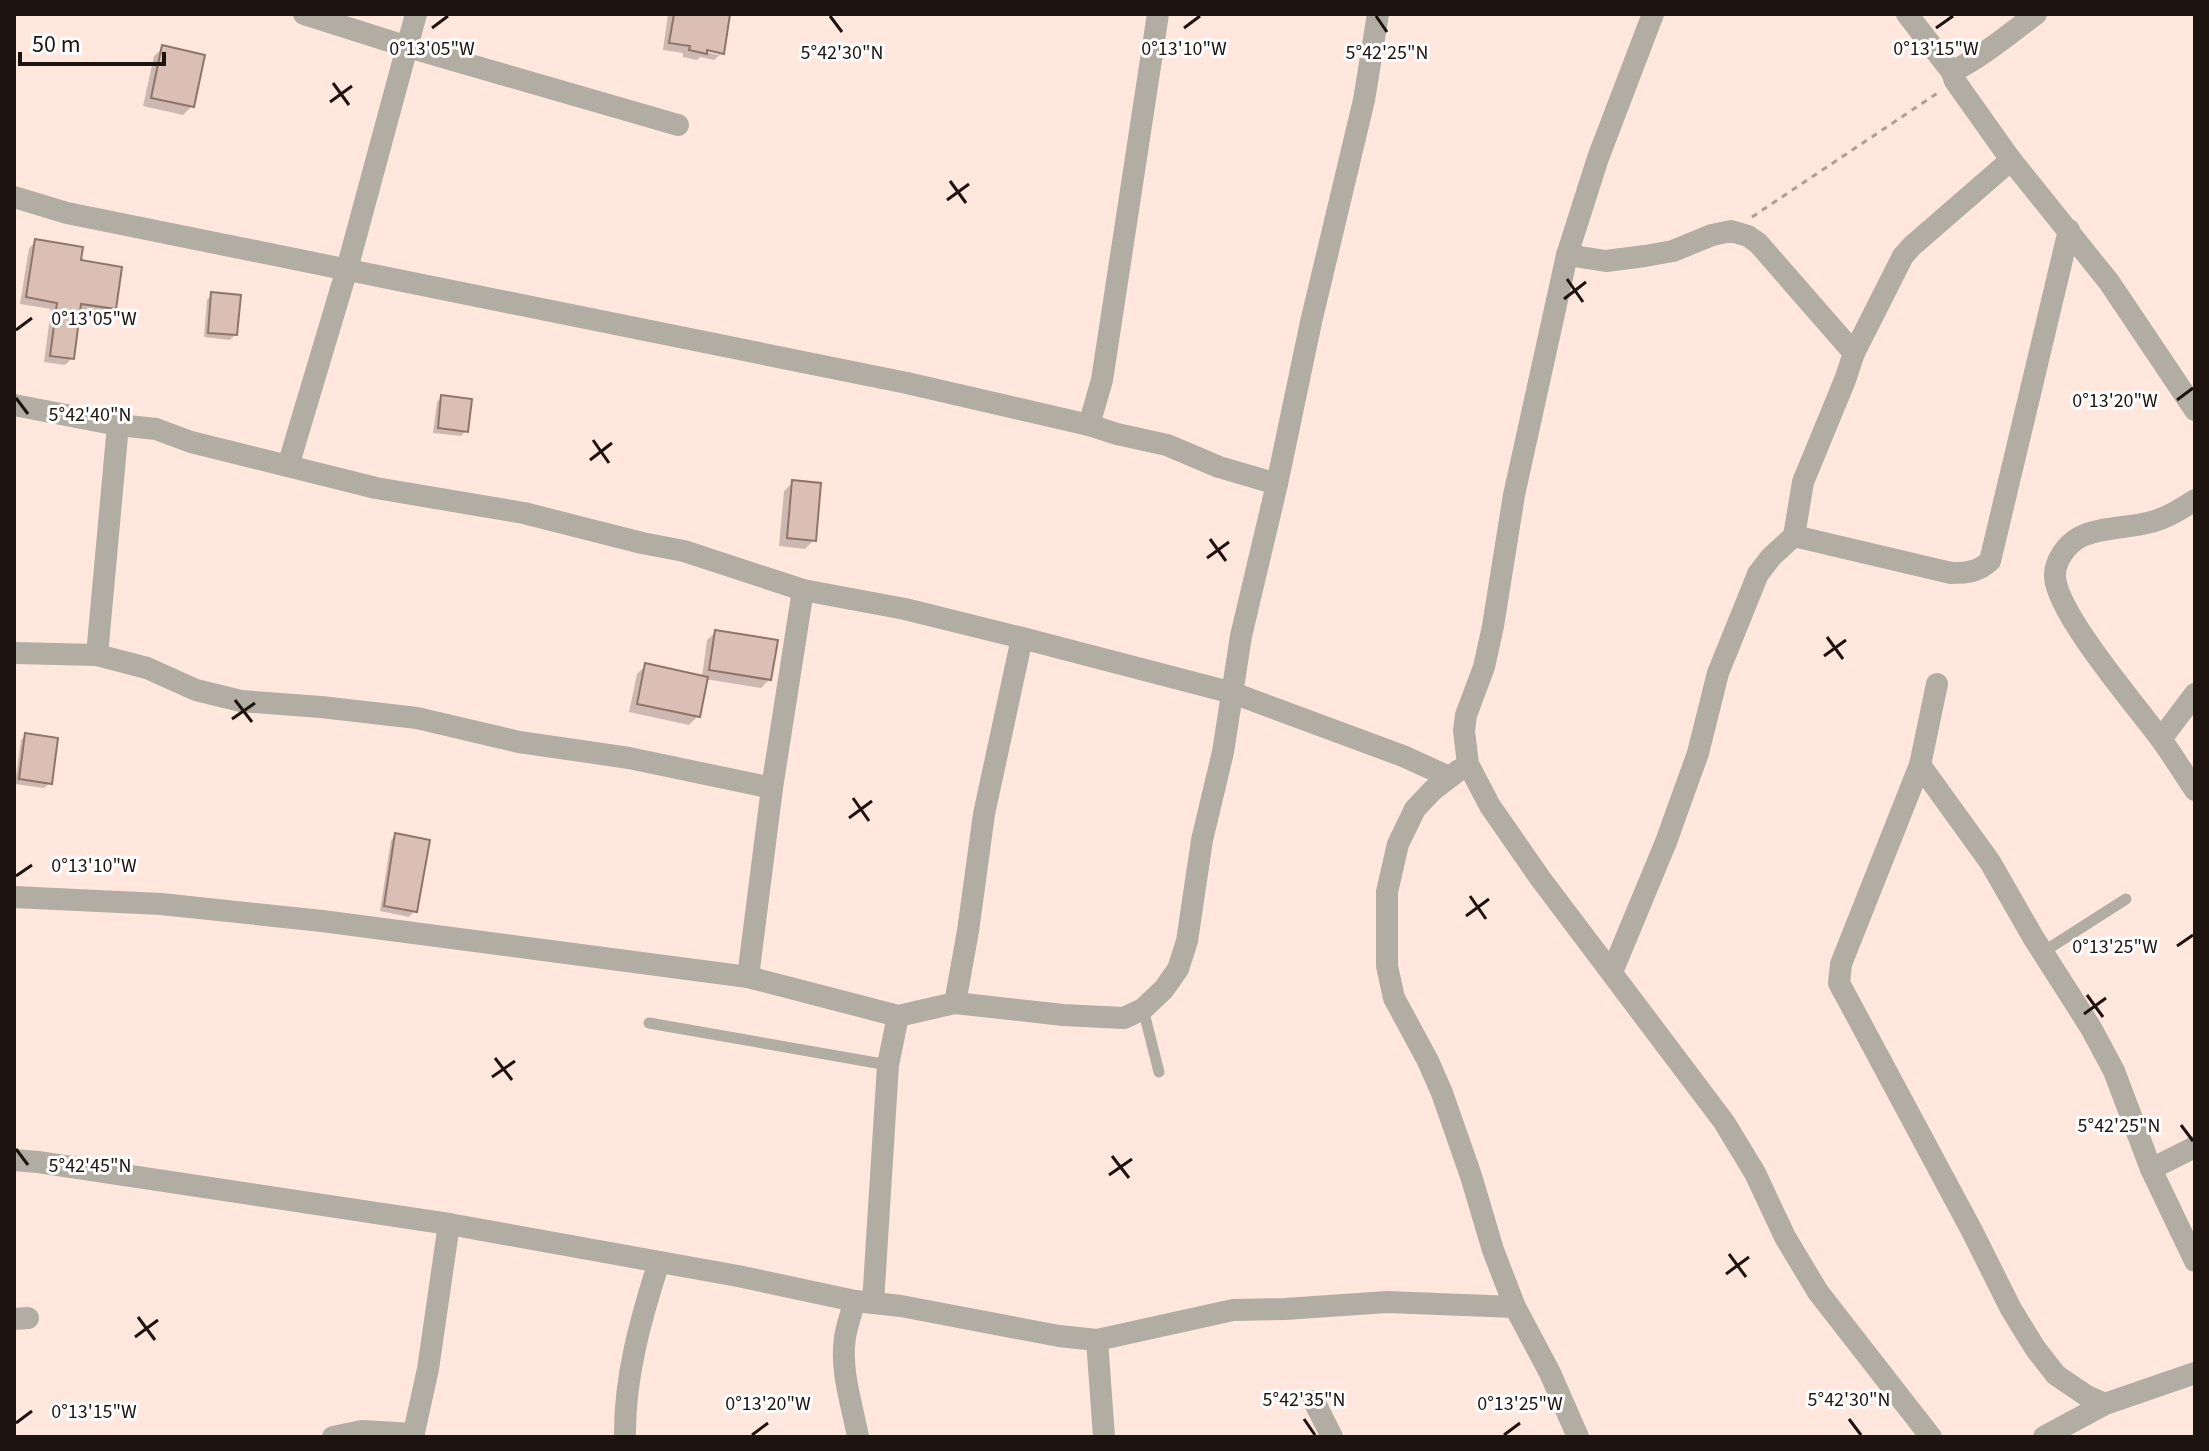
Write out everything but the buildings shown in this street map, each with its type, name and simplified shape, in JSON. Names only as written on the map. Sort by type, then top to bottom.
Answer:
[{"type":"street","points":[[304,14],[678,125]]},
{"type":"street","points":[[288,466],[347,269],[416,14]]},
{"type":"street","points":[[1089,425],[1102,380],[1158,14]]},
{"type":"street","points":[[14,897],[161,904],[264,915],[748,977],[898,1016],[955,1003],[1063,1015],[1124,1018],[1143,1009],[1164,989],[1178,969],[1187,941],[1202,840],[1223,752],[1241,636],[1364,100],[1378,14]]},
{"type":"street","points":[[1578,1437],[1550,1373],[1515,1307],[1493,1250],[1442,1093],[1394,998],[1387,966],[1387,892],[1398,844],[1415,809],[1458,771],[1466,715],[1484,667],[1493,626],[1514,495],[1567,255],[1598,158],[1653,14]]},
{"type":"street","points":[[1907,14],[2011,160],[2109,282],[2195,410]]},
{"type":"street","points":[[1953,76],[2036,14]]},
{"type":"street","points":[[1612,972],[1666,842],[1698,753],[1718,673],[1758,574],[1794,536],[1803,482],[1854,353],[1903,256],[2011,160]]},
{"type":"street","points":[[14,197],[67,213],[907,383],[1167,445],[1219,467],[1277,484]]},
{"type":"street","points":[[1794,536],[1951,573],[1981,569],[1990,561],[2069,230]]},
{"type":"street","points":[[1567,255],[1606,261],[1673,251],[1712,235],[1731,231],[1748,236],[1758,243],[1854,353]]},
{"type":"street","points":[[14,405],[156,429],[191,442],[376,488],[524,513],[684,551],[803,590],[905,609],[1233,693],[1403,756],[1458,771],[1498,818],[1724,1122],[1755,1173],[1785,1237],[1818,1292],[1931,1437]]},
{"type":"street","points":[[97,655],[118,425]]},
{"type":"street","points":[[2195,500],[2153,522],[2081,537],[2067,547],[2055,567],[2055,578],[2065,606],[2195,790]]},
{"type":"street","points":[[748,977],[772,788],[803,590]]},
{"type":"street","points":[[955,1003],[984,814],[1022,638]]},
{"type":"street","points":[[14,653],[97,655],[147,668],[196,690],[241,701],[417,718],[519,742],[629,758],[772,788]]},
{"type":"street","points":[[1937,684],[1920,765],[1841,964],[1839,983],[2011,1309],[2035,1348],[2056,1375],[2105,1404]]},
{"type":"street","points":[[2161,739],[2195,694]]},
{"type":"street","points":[[1920,765],[1990,862],[2091,1028],[2114,1071],[2151,1169],[2195,1261]]},
{"type":"street","points":[[858,1437],[845,1376],[845,1335],[864,1302],[888,1065],[898,1016]]},
{"type":"street","points":[[2151,1169],[2195,1147]]},
{"type":"street","points":[[14,1160],[449,1224],[864,1302],[1097,1340],[1233,1310],[1387,1302],[1515,1307]]},
{"type":"street","points":[[333,1437],[362,1431],[414,1436],[428,1369],[449,1224]]},
{"type":"street","points":[[625,1437],[626,1404],[642,1315],[659,1262]]},
{"type":"street","points":[[1097,1340],[1104,1437]]},
{"type":"street","points":[[2044,1437],[2105,1404],[2195,1373]]},
{"type":"street","points":[[1314,1401],[1332,1437]]},
{"type":"lane","points":[[2043,952],[2126,899]]},
{"type":"lane","points":[[1143,1009],[1159,1072]]},
{"type":"lane","points":[[649,1023],[888,1065]]},
{"type":"path","points":[[1731,231],[1953,76]]}]
